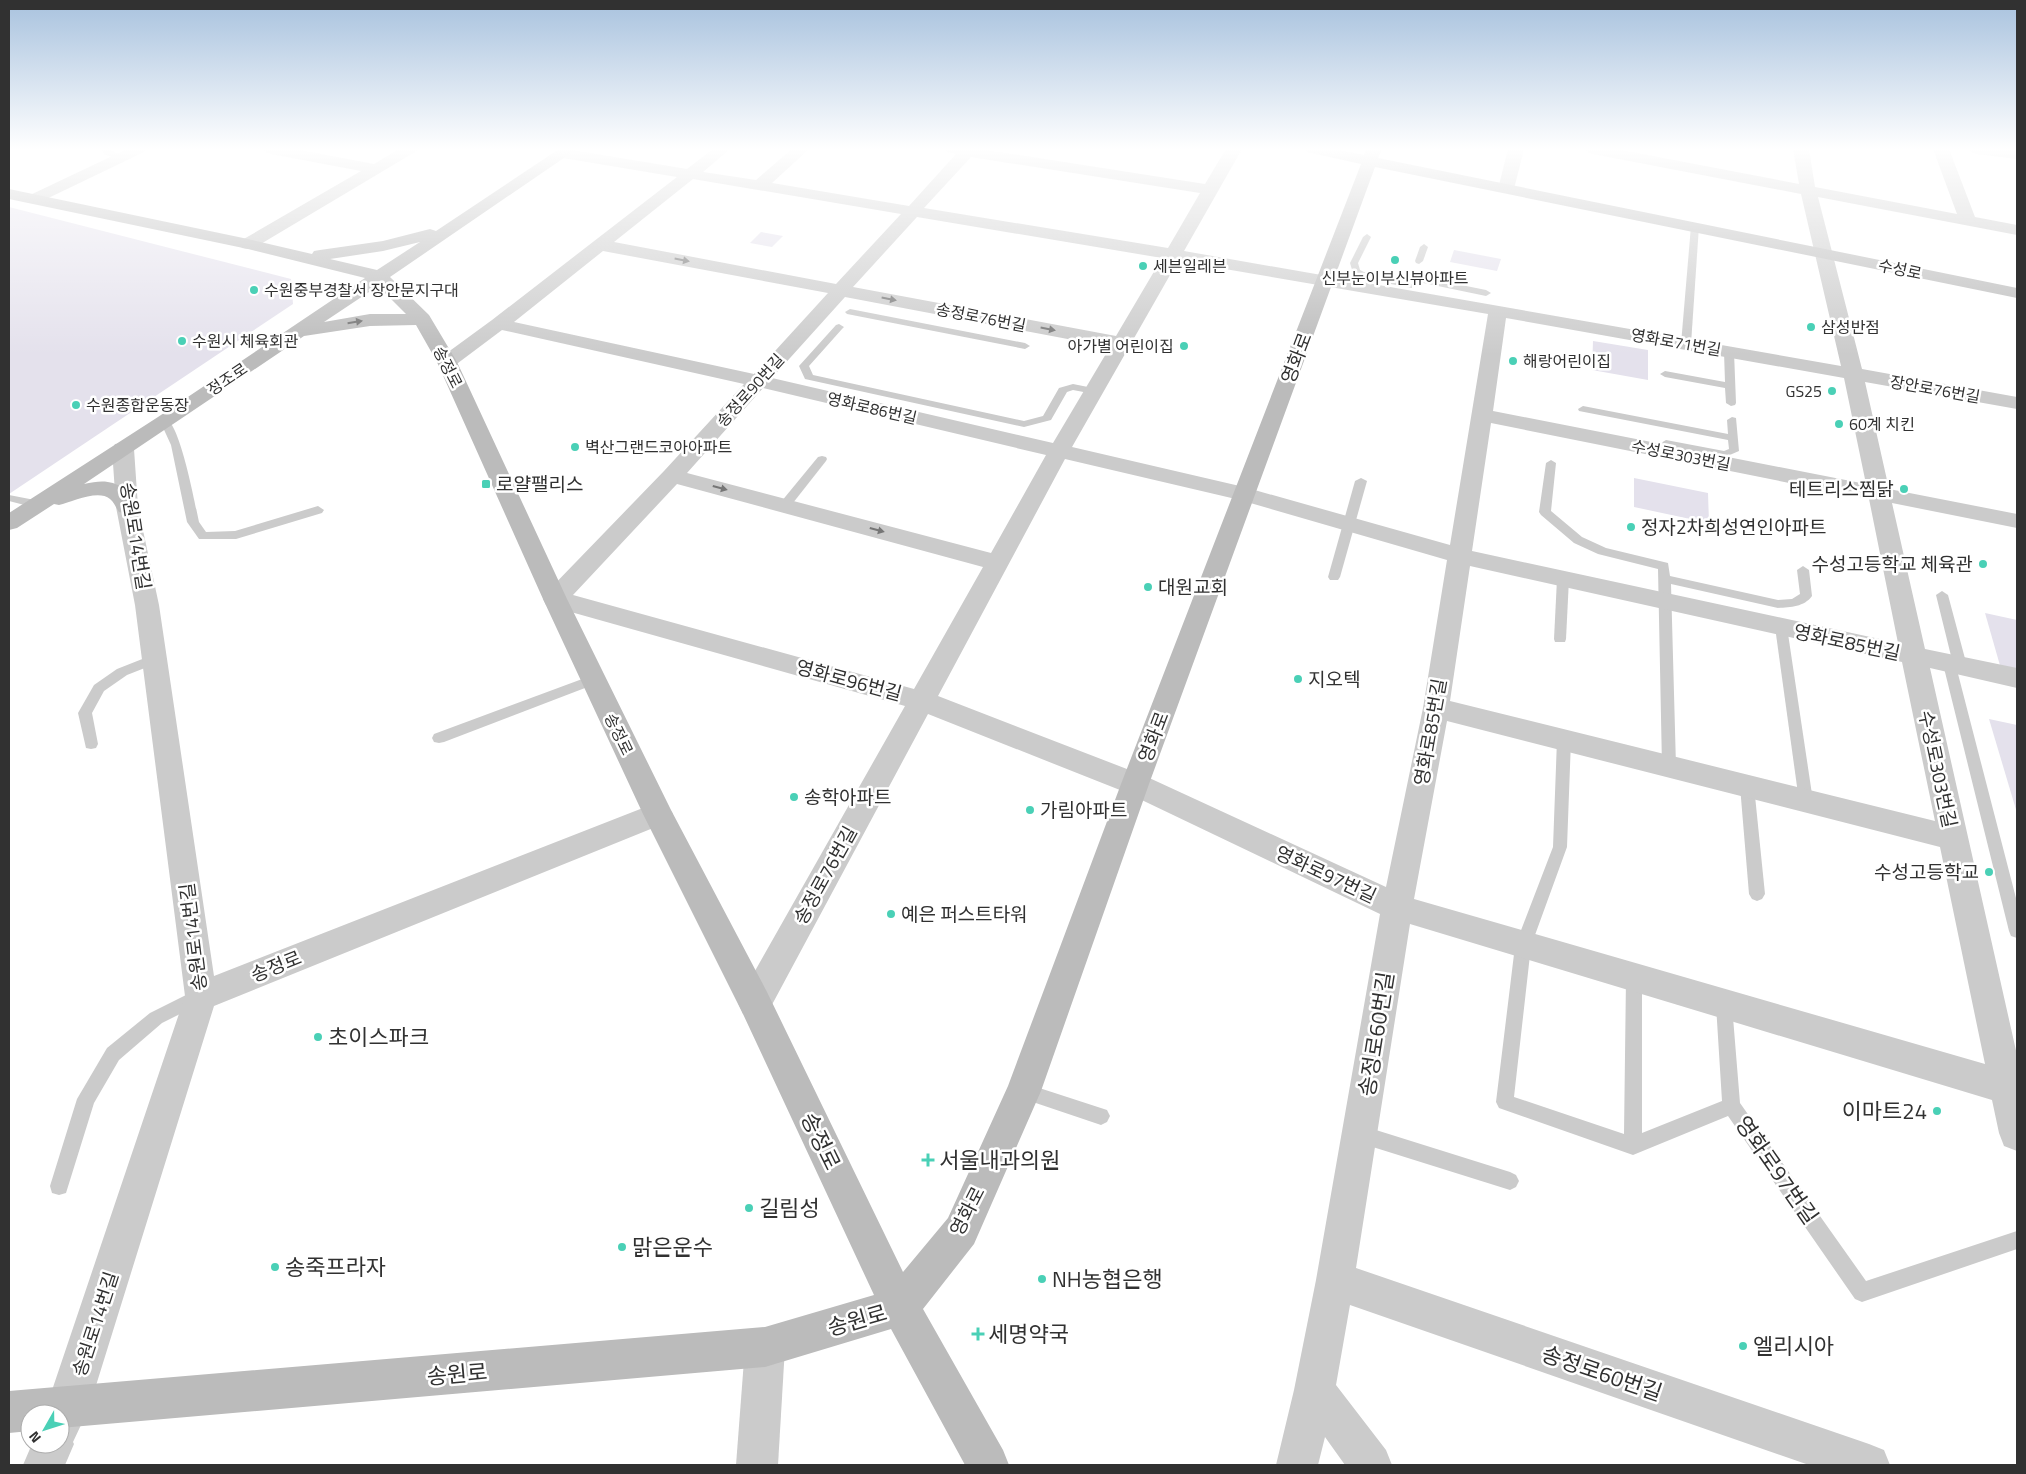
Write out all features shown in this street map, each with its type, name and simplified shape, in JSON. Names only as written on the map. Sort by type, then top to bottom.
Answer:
[{"type":"street","points":[[121,218],[248,244],[379,276]]},
{"type":"street","points":[[248,244],[293,218]]},
{"type":"street","name":"정조로","points":[[9,523],[123,449],[467,218]]},
{"type":"street","points":[[447,362],[500,324],[634,218]]},
{"type":"street","name":"송정로90번길","points":[[554,599],[672,476],[906,218]]},
{"type":"street","name":"영화로71번길","points":[[959,218],[1326,280],[1411,282],[1498,310],[1853,374]]},
{"type":"street","name":"송정로76번길","points":[[755,1003],[1059,451],[1194,218]]},
{"type":"street","name":"영화로","points":[[900,1307],[961,1230],[1024,1091],[1135,784],[1348,218]]},
{"type":"street","name":"수성로","points":[[1653,218],[2017,293]]},
{"type":"street","name":"수성로303번길","points":[[1815,218],[1853,374],[1913,656],[2013,1089],[2017,1133]]},
{"type":"street","points":[[1951,218],[2017,230]]},
{"type":"street","points":[[301,256],[383,246],[452,228]]},
{"type":"street","points":[[600,245],[841,290]]},
{"type":"street","name":"송정로","points":[[379,276],[422,319],[447,362],[554,599],[658,814],[755,1003],[900,1307],[988,1465]]},
{"type":"street","name":"송정로76번길","points":[[841,290],[1121,343]]},
{"type":"street","points":[[1460,556],[1498,310]]},
{"type":"street","points":[[290,336],[324,327],[370,320],[422,319]]},
{"type":"street","name":"영화로86번길","points":[[500,324],[758,381],[1244,494]]},
{"type":"street","name":"장안로76번길","points":[[1853,374],[2017,403]]},
{"type":"street","name":"수성로303번길","points":[[1482,415],[2017,522]]},
{"type":"street","name":"송원로14번길","points":[[67,1404],[201,996],[147,604],[127,507],[123,449]]},
{"type":"street","points":[[672,476],[998,563]]},
{"type":"street","points":[[36,504],[91,489],[108,489],[118,494],[127,507]]},
{"type":"street","name":"영화로85번길","points":[[1244,494],[1460,556],[1563,579],[1665,590],[1782,627],[2017,678]]},
{"type":"street","name":"영화로85번길","points":[[1397,907],[1436,708],[1460,556]]},
{"type":"street","name":"영화로96번길","points":[[554,599],[922,700],[1135,784]]},
{"type":"street","name":"수성로303번길","points":[[1436,708],[1954,838]]},
{"type":"street","name":"영화로97번길","points":[[1135,784],[1397,907],[1523,946],[2013,1089]]},
{"type":"street","name":"송정로","points":[[201,996],[658,814]]},
{"type":"street","name":"송정로60번길","points":[[1297,1465],[1315,1390],[1335,1280],[1397,907]]},
{"type":"street","name":"송정로60번길","points":[[1335,1280],[1869,1465]]},
{"type":"street","name":"송원로","points":[[70,1425],[765,1347],[900,1307]]},
{"type":"street","points":[[757,1465],[765,1347]]},
{"type":"street","points":[[1315,1390],[1371,1465]]},
{"type":"lane","points":[[1686,344],[1695,226]]},
{"type":"lane","points":[[1367,237],[1354,263],[1356,271],[1367,276],[1486,293]]},
{"type":"lane","points":[[1419,261],[1424,246]]},
{"type":"lane","points":[[850,312],[1025,346]]},
{"type":"lane","points":[[962,333],[975,315]]},
{"type":"lane","points":[[839,327],[804,366],[809,377],[1024,424],[1047,418],[1063,390],[1073,387],[1094,391]]},
{"type":"lane","points":[[1729,352],[1731,403]]},
{"type":"lane","points":[[1665,374],[1730,386]]},
{"type":"lane","points":[[1583,409],[1733,438]]},
{"type":"lane","points":[[1666,443],[1725,454],[1734,451],[1732,420]]},
{"type":"lane","points":[[164,421],[176,445],[193,522],[203,536],[236,535],[318,510]]},
{"type":"lane","points":[[785,506],[822,459]]},
{"type":"lane","points":[[1551,463],[1545,512],[1578,540],[1602,551],[1664,566],[1669,766]]},
{"type":"lane","points":[[1334,577],[1361,481]]},
{"type":"lane","points":[[9,498],[36,504]]},
{"type":"lane","points":[[1665,590],[1778,604],[1794,603],[1806,596],[1803,570]]},
{"type":"lane","points":[[1560,639],[1563,579]]},
{"type":"lane","points":[[1942,595],[1955,665],[2017,931]]},
{"type":"lane","name":"영화로85번길","points":[[1782,627],[1806,801]]},
{"type":"lane","points":[[91,744],[85,713],[99,688],[122,672],[155,659]]},
{"type":"lane","points":[[439,738],[593,680]]},
{"type":"lane","points":[[1564,740],[1560,847],[1523,946],[1505,1102],[1632,1146],[1731,1106]]},
{"type":"lane","points":[[1747,786],[1757,894]]},
{"type":"lane","points":[[1632,1146],[1634,978]]},
{"type":"lane","points":[[59,1186],[86,1099],[113,1054],[156,1018],[201,996]]},
{"type":"lane","name":"영화로97번길","points":[[1724,1005],[1731,1106],[1862,1292],[2017,1240]]},
{"type":"lane","points":[[1024,1091],[1100,1116]]},
{"type":"lane","points":[[1360,1134],[1510,1181]]},
{"type":"shaded area","name":"수원종합운동장","points":[[9,218],[51,218],[291,279],[293,304],[9,494]]},
{"type":"shaded area","points":[[761,232],[783,236],[772,247],[750,243]]},
{"type":"shaded area","points":[[1454,250],[1501,259],[1497,271],[1450,262]]},
{"type":"shaded area","points":[[1593,341],[1648,350],[1648,380],[1592,370]]},
{"type":"shaded area","points":[[1634,478],[1708,493],[1709,523],[1634,507]]},
{"type":"shaded area","points":[[1985,613],[2017,620],[2017,672],[2001,669]]},
{"type":"shaded area","points":[[1989,719],[2017,725],[2017,813]]},
{"type":"place","name":"신부눈이부신뷰아파트","points":[[1395,260]]},
{"type":"place","name":"세븐일레븐","points":[[1143,266]]},
{"type":"place","name":"수원중부경찰서 장안문지구대","points":[[254,290]]},
{"type":"place","name":"삼성반점","points":[[1811,327]]},
{"type":"place","name":"수원시 체육회관","points":[[182,341]]},
{"type":"place","name":"아가별 어린이집","points":[[1184,346]]},
{"type":"place","name":"해랑어린이집","points":[[1513,361]]},
{"type":"place","name":"GS25","points":[[1832,391]]},
{"type":"place","name":"수원종합운동장","points":[[76,405]]},
{"type":"place","name":"60계 치킨","points":[[1839,424]]},
{"type":"place","name":"벽산그랜드코아아파트","points":[[575,447]]},
{"type":"place","name":"로얄팰리스","points":[[486,484]]},
{"type":"place","name":"테트리스찜닭","points":[[1904,489]]},
{"type":"place","name":"정자2차희성연인아파트","points":[[1631,527]]},
{"type":"place","name":"수성고등학교 체육관","points":[[1983,564]]},
{"type":"place","name":"대원교회","points":[[1148,587]]},
{"type":"place","name":"지오텍","points":[[1298,679]]},
{"type":"place","name":"송학아파트","points":[[794,797]]},
{"type":"place","name":"가림아파트","points":[[1030,810]]},
{"type":"place","name":"수성고등학교","points":[[1989,872]]},
{"type":"place","name":"예은 퍼스트타워","points":[[891,914]]},
{"type":"place","name":"초이스파크","points":[[318,1037]]},
{"type":"place","name":"이마트24","points":[[1937,1111]]},
{"type":"place","name":"서울내과의원","points":[[928,1160]]},
{"type":"place","name":"길림성","points":[[749,1208]]},
{"type":"place","name":"맑은운수","points":[[622,1247]]},
{"type":"place","name":"송죽프라자","points":[[275,1267]]},
{"type":"place","name":"NH농협은행","points":[[1042,1279]]},
{"type":"place","name":"세명약국","points":[[978,1334]]},
{"type":"place","name":"엘리시아","points":[[1743,1346]]}]
